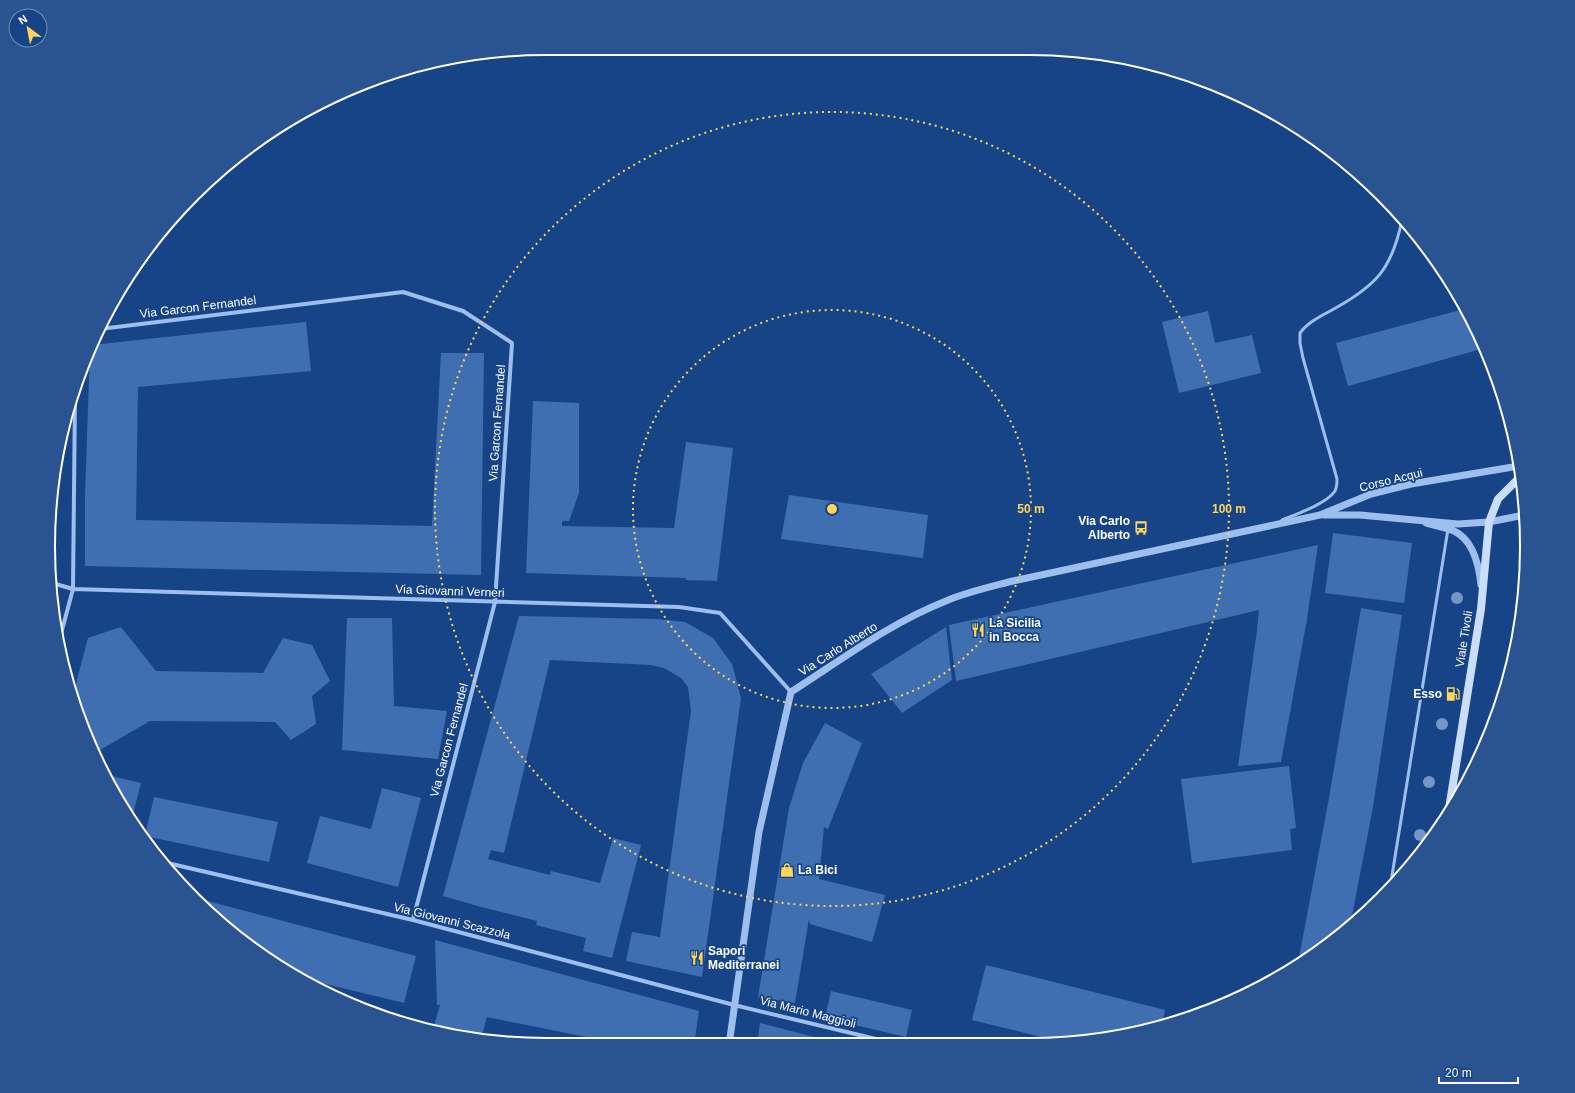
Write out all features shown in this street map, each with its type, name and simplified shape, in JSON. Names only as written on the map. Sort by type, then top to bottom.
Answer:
[{"type":"main road","name":"Viale Tivoli","points":[[1451,797],[1481,609],[1489,522],[1498,500],[1516,481]]},
{"type":"street","name":"Via Garcon Fernandel","points":[[106,328],[403,292],[463,311],[512,343],[495,602],[413,920]]},
{"type":"street","points":[[62,630],[73,589],[75,409]]},
{"type":"street","name":"Corso Acqui","points":[[1320,515],[1370,494],[1410,484],[1514,467]]},
{"type":"street","name":"Via Carlo Alberto","points":[[791,692],[902,622],[946,600],[1013,581],[1320,515]]},
{"type":"street","points":[[1320,515],[1360,515],[1458,524],[1489,522],[1519,516]]},
{"type":"street","points":[[1417,520],[1456,532],[1465,539],[1473,552],[1480,575],[1482,597],[1481,609]]},
{"type":"street","name":"Via Giovanni Verneri","points":[[56,584],[73,589],[679,608],[720,613],[791,692]]},
{"type":"street","points":[[730,1038],[759,832],[791,692]]},
{"type":"street","name":"Via Giovanni Scazzola","points":[[171,864],[413,920],[734,1005]]},
{"type":"street","name":"Via Mario Maggioli","points":[[734,1005],[872,1038]]},
{"type":"lane","points":[[1270,526],[1321,502],[1332,494],[1337,485],[1337,478],[1305,364],[1300,343],[1300,333],[1309,324],[1360,294],[1380,276],[1398,240],[1401,226]]},
{"type":"lane","points":[[1392,878],[1448,529]]},
{"type":"building","points":[[1459,310],[1479,350],[1348,386],[1336,343]]},
{"type":"building","points":[[1208,311],[1215,343],[1252,335],[1261,373],[1179,393],[1162,322]]},
{"type":"building","points":[[306,322],[311,371],[138,387],[136,520],[432,526],[441,353],[484,353],[481,575],[85,566],[85,495],[89,365],[99,344]]},
{"type":"building","points":[[533,401],[579,403],[579,493],[569,521],[562,521],[562,526],[674,528],[686,442],[733,448],[717,581],[686,580],[686,578],[526,573]]},
{"type":"building","points":[[789,495],[928,515],[923,558],[781,539]]},
{"type":"building","points":[[1333,533],[1412,543],[1404,603],[1325,593]]},
{"type":"building","points":[[1318,545],[1307,619],[1281,762],[1238,766],[1259,610],[956,681],[949,625]]},
{"type":"building","points":[[1361,608],[1402,615],[1373,807],[1352,917],[1299,957],[1329,798]]},
{"type":"building","points":[[519,616],[657,619],[685,622],[713,638],[732,664],[741,698],[702,977],[626,961],[632,932],[660,937],[691,711],[688,687],[681,678],[664,668],[651,665],[550,660],[504,853],[491,850],[488,859],[550,875],[551,871],[600,883],[613,838],[641,845],[612,958],[583,951],[586,938],[536,925],[537,921],[443,896]]},
{"type":"building","points":[[347,618],[392,618],[394,706],[447,711],[438,759],[342,750]]},
{"type":"building","points":[[121,627],[156,671],[263,673],[283,638],[312,645],[330,681],[312,696],[316,724],[291,740],[275,722],[150,721],[100,750],[92,735],[75,686],[88,638]]},
{"type":"building","points":[[946,627],[952,680],[902,713],[871,674]]},
{"type":"building","points":[[825,723],[862,743],[828,829],[824,827],[819,879],[885,895],[872,942],[810,924],[809,919],[795,1003],[758,997],[789,808],[803,763]]},
{"type":"building","points":[[1289,766],[1296,828],[1290,829],[1292,850],[1192,863],[1181,779]]},
{"type":"building","points":[[113,776],[141,783],[133,812]]},
{"type":"building","points":[[382,788],[421,798],[398,887],[307,863],[320,816],[371,829]]},
{"type":"building","points":[[154,797],[278,822],[269,862],[151,837],[146,831]]},
{"type":"building","points":[[206,901],[416,956],[404,1003],[321,983],[273,955],[222,916]]},
{"type":"building","points":[[435,940],[699,1011],[695,1038],[591,1038],[487,1017],[482,1034],[451,1029],[434,1025],[440,1005],[437,1005]]},
{"type":"building","points":[[986,965],[1165,1010],[1163,1019],[1156,1021],[1124,1029],[1061,1037],[1044,1038],[972,1020]]},
{"type":"building","points":[[831,991],[912,1010],[906,1037],[825,1018]]},
{"type":"building","points":[[760,1023],[818,1038],[758,1038]]},
{"type":"place","name":"Via Carlo Alberto","points":[[1141,528]]},
{"type":"place","name":"La Sicilia in Bocca","points":[[978,630]]},
{"type":"place","name":"Esso","points":[[1453,694]]},
{"type":"place","name":"La Bici","points":[[787,870]]},
{"type":"place","name":"Sapori Mediterranei","points":[[697,958]]}]
